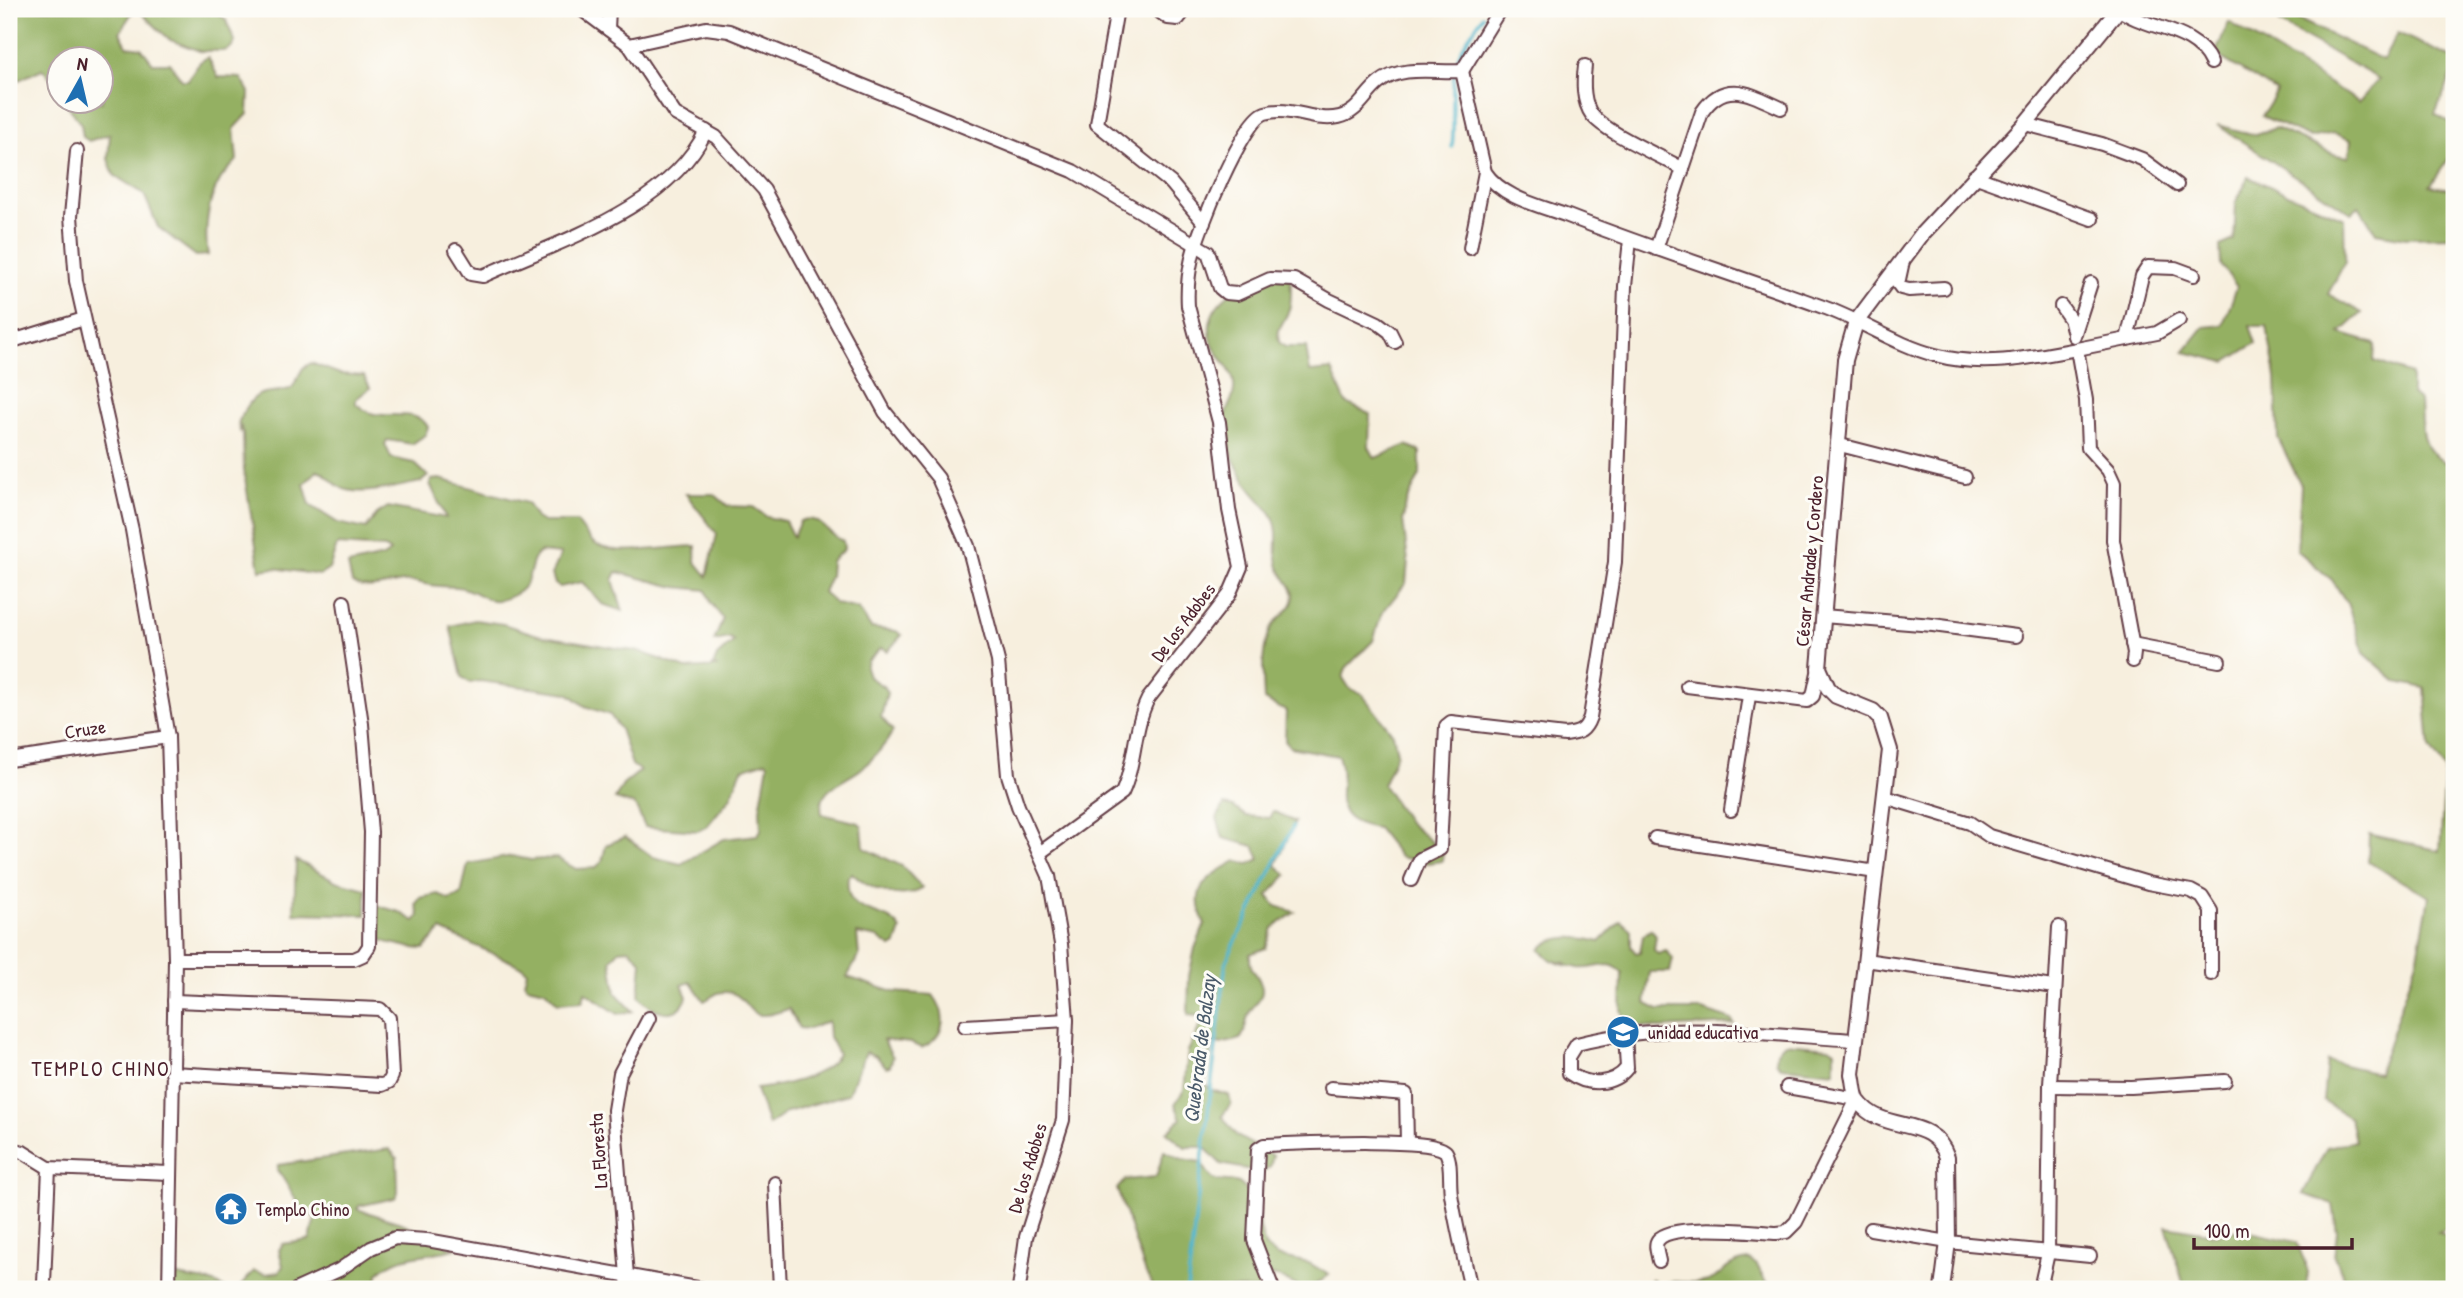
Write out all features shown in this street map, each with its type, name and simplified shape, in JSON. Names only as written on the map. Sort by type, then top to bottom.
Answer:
[{"type":"street","points":[[581,9],[629,45],[675,114],[706,131],[741,162],[764,190],[885,412],[938,478],[968,546],[998,661],[1008,775],[1018,806],[1041,852]]},
{"type":"street","points":[[608,29],[609,9]]},
{"type":"street","points":[[1117,9],[1097,124],[1171,183],[1204,223]]},
{"type":"street","points":[[1156,9],[1178,19],[1186,9]]},
{"type":"street","points":[[1500,9],[1454,71],[1485,172],[1490,180],[1510,193],[1630,240],[1826,308],[1934,355],[1971,362],[2010,361],[2073,345],[2157,333],[2179,320]]},
{"type":"street","points":[[2119,9],[2134,20],[2198,42],[2211,63]]},
{"type":"street","name":"César Andrade y Cordero","points":[[1857,1100],[1852,1074],[1855,1040],[1890,750],[1884,725],[1873,711],[1836,696],[1828,688],[1819,668],[1840,445],[1845,360],[1856,321],[1905,258],[1975,176],[2025,124],[2119,9]]},
{"type":"street","points":[[629,45],[706,28],[729,31],[1073,171],[1208,252],[1220,289],[1226,293],[1237,294],[1270,279],[1294,280],[1378,323],[1390,332],[1395,342]]},
{"type":"street","points":[[1585,66],[1584,97],[1592,114],[1604,125],[1683,169]]},
{"type":"street","name":"De los Adobes","points":[[1019,1289],[1026,1237],[1063,1120],[1067,1020],[1061,944],[1049,876],[1041,852],[1122,793],[1127,782],[1139,718],[1148,699],[1229,595],[1241,567],[1229,510],[1219,422],[1188,306],[1187,286],[1196,245],[1244,134],[1263,113],[1280,111],[1340,117],[1358,107],[1378,83],[1390,76],[1404,72],[1454,71]]},
{"type":"street","points":[[1656,249],[1702,112],[1709,102],[1728,91],[1741,91],[1781,107]]},
{"type":"street","points":[[2025,124],[2102,144],[2142,159],[2177,184]]},
{"type":"street","points":[[456,250],[471,274],[483,276],[596,224],[630,207],[660,186],[688,159],[706,131]]},
{"type":"street","points":[[77,151],[71,216],[76,281],[132,530],[168,737],[175,958],[169,1172],[169,1289]]},
{"type":"street","points":[[1470,248],[1485,172]]},
{"type":"street","points":[[1975,176],[2092,219]]},
{"type":"street","points":[[1411,880],[1420,859],[1440,849],[1446,726],[1451,722],[1565,735],[1580,733],[1587,727],[1615,562],[1630,240]]},
{"type":"street","points":[[1905,258],[1898,284],[1901,288],[1944,288]]},
{"type":"street","points":[[2127,339],[2142,276],[2148,267],[2175,268],[2194,275]]},
{"type":"street","points":[[2073,345],[2091,283]]},
{"type":"street","points":[[2060,306],[2070,320],[2086,400],[2088,448],[2108,470],[2114,483],[2113,540],[2133,661]]},
{"type":"street","points":[[9,342],[84,318]]},
{"type":"street","points":[[1840,445],[1965,477]]},
{"type":"street","points":[[175,958],[354,959],[363,955],[369,946],[372,832],[362,724],[344,602]]},
{"type":"street","points":[[1824,616],[1933,625],[2016,636]]},
{"type":"street","points":[[2132,644],[2218,661]]},
{"type":"street","points":[[1687,686],[1749,696],[1807,701],[1813,696],[1819,668]]},
{"type":"street","points":[[1731,810],[1749,696]]},
{"type":"street","name":"Cruze","points":[[9,760],[168,737]]},
{"type":"street","points":[[1885,797],[1970,823],[1989,836],[2148,883],[2190,891],[2202,898],[2211,911],[2211,974]]},
{"type":"street","points":[[1655,838],[1876,872]]},
{"type":"street","points":[[2040,1289],[2048,1253],[2050,1086],[2059,927]]},
{"type":"street","points":[[1865,960],[2054,987]]},
{"type":"street","points":[[172,1073],[382,1085],[389,1082],[391,1076],[389,1018],[380,1009],[174,1001]]},
{"type":"street","name":"La Floresta","points":[[628,1289],[614,1110],[620,1073],[649,1018]]},
{"type":"street","points":[[965,1027],[1067,1020]]},
{"type":"street","points":[[1625,1034],[1627,1068],[1622,1074],[1602,1082],[1586,1082],[1569,1073],[1569,1057],[1577,1044],[1625,1034],[1698,1029],[1855,1040]]},
{"type":"street","points":[[2050,1086],[2131,1087],[2225,1081]]},
{"type":"street","points":[[1787,1087],[1857,1100],[1876,1118],[1930,1132],[1939,1138],[1947,1157],[1948,1242],[1942,1289]]},
{"type":"street","points":[[1331,1088],[1406,1094],[1408,1143]]},
{"type":"street","points":[[1659,1261],[1656,1246],[1658,1240],[1668,1234],[1700,1229],[1786,1232],[1796,1222],[1816,1185],[1857,1100]]},
{"type":"street","points":[[1273,1289],[1254,1240],[1258,1149],[1264,1145],[1408,1143],[1442,1148],[1447,1153],[1450,1192],[1471,1289]]},
{"type":"street","points":[[9,1148],[23,1152],[49,1168],[169,1172]]},
{"type":"street","points":[[40,1289],[44,1283],[49,1168]]},
{"type":"street","points":[[775,1183],[779,1289]]},
{"type":"street","points":[[1871,1229],[1948,1242],[2090,1256]]},
{"type":"street","points":[[297,1289],[339,1270],[370,1248],[395,1238],[427,1240],[703,1289]]},
{"type":"green space","points":[[9,9],[137,9],[120,32],[127,46],[141,48],[153,63],[170,63],[182,80],[188,80],[200,62],[208,57],[218,77],[241,78],[249,92],[248,114],[234,129],[237,160],[221,179],[209,208],[206,237],[208,255],[196,256],[158,227],[144,194],[114,175],[108,159],[110,134],[89,141],[83,137],[81,124],[75,116],[116,116],[116,46],[46,46],[46,73],[42,69],[17,81],[10,79]]},
{"type":"green space","points":[[137,9],[213,9],[226,20],[235,42],[228,50],[202,52],[170,40]]},
{"type":"green space","points":[[2285,13],[2383,60],[2398,33],[2454,59],[2454,70],[2435,114],[2454,125],[2454,151],[2430,186],[2453,189],[2454,186],[2454,237],[2406,238],[2376,233],[2359,206],[2351,213],[2217,125],[2255,135],[2275,128],[2336,155],[2349,157],[2351,140],[2334,133],[2310,138],[2262,116],[2277,92],[2215,54],[2229,22],[2359,102],[2379,79],[2279,23]]},
{"type":"green space","points":[[2248,177],[2344,218],[2345,262],[2328,294],[2362,313],[2340,333],[2375,344],[2374,361],[2411,374],[2411,394],[2420,401],[2424,441],[2434,455],[2454,465],[2454,1226],[2438,1232],[2454,1239],[2454,1289],[2342,1289],[2348,1284],[2334,1256],[2337,1232],[2333,1204],[2303,1194],[2327,1147],[2355,1141],[2350,1118],[2323,1101],[2327,1061],[2378,1073],[2418,957],[2429,897],[2368,862],[2369,834],[2440,851],[2445,770],[2430,748],[2425,688],[2397,682],[2364,653],[2347,603],[2332,580],[2297,550],[2301,485],[2278,438],[2276,378],[2267,326],[2250,326],[2256,343],[2226,362],[2184,352],[2204,327],[2223,325],[2237,287],[2221,265],[2220,246],[2234,240],[2236,203]]},
{"type":"green space","points":[[1274,271],[1284,271],[1290,276],[1291,286],[1290,305],[1280,327],[1279,342],[1285,347],[1306,347],[1310,372],[1332,370],[1346,403],[1370,414],[1369,447],[1375,458],[1407,445],[1420,451],[1420,475],[1406,503],[1403,520],[1408,561],[1406,583],[1382,613],[1373,641],[1346,668],[1343,678],[1350,689],[1361,693],[1393,734],[1397,753],[1383,785],[1408,822],[1443,852],[1442,861],[1428,863],[1400,857],[1377,828],[1359,824],[1349,818],[1341,801],[1341,768],[1338,756],[1290,747],[1285,741],[1286,711],[1264,700],[1263,663],[1268,635],[1287,611],[1294,597],[1278,564],[1277,529],[1273,517],[1244,478],[1228,446],[1224,423],[1234,384],[1231,373],[1214,347],[1210,328],[1212,316],[1227,296]]},
{"type":"green space","points":[[311,363],[340,374],[364,376],[370,388],[356,399],[356,404],[367,411],[378,415],[410,416],[423,421],[428,427],[425,435],[412,444],[387,440],[385,444],[391,458],[414,463],[428,476],[421,482],[382,490],[352,491],[340,487],[318,470],[304,484],[310,505],[338,523],[366,529],[377,514],[388,507],[446,518],[430,484],[431,480],[440,479],[527,503],[536,518],[543,522],[577,522],[594,543],[603,547],[629,551],[696,546],[695,561],[707,576],[717,534],[686,494],[714,494],[728,506],[753,507],[767,517],[785,521],[793,537],[800,521],[813,520],[843,541],[844,549],[831,561],[830,576],[823,592],[836,604],[858,609],[871,628],[896,631],[902,635],[888,651],[881,648],[868,661],[866,667],[869,677],[884,687],[887,693],[881,717],[893,731],[883,747],[866,765],[827,792],[821,805],[822,814],[859,823],[862,827],[864,848],[902,866],[922,888],[906,894],[896,894],[876,889],[852,873],[848,877],[848,891],[858,906],[894,922],[901,930],[896,944],[891,947],[878,938],[857,934],[859,956],[847,977],[894,992],[933,995],[943,1018],[940,1032],[929,1044],[921,1048],[911,1043],[883,1040],[893,1057],[890,1066],[886,1067],[876,1056],[866,1052],[848,1094],[787,1112],[768,1125],[756,1089],[778,1086],[813,1075],[832,1062],[838,1054],[829,1037],[828,1021],[809,1029],[799,1028],[789,1009],[761,1015],[751,1010],[739,997],[727,992],[718,993],[704,1001],[691,982],[682,985],[687,997],[677,1010],[657,1010],[639,996],[642,962],[630,949],[619,950],[611,960],[616,993],[633,1011],[618,1014],[585,992],[583,1001],[558,1003],[545,990],[527,986],[524,982],[527,971],[523,967],[441,930],[424,949],[386,942],[377,936],[376,905],[399,912],[415,921],[419,916],[416,904],[420,898],[438,894],[449,900],[461,895],[468,864],[512,856],[531,860],[557,858],[576,869],[595,868],[602,862],[606,845],[625,837],[653,857],[681,864],[724,839],[757,835],[761,830],[760,809],[768,764],[766,761],[742,769],[730,798],[707,826],[698,831],[645,827],[635,805],[615,799],[623,785],[640,771],[632,765],[620,729],[610,715],[585,706],[568,693],[480,681],[470,683],[462,677],[450,626],[475,620],[503,624],[538,635],[641,652],[686,669],[718,667],[713,666],[717,656],[734,641],[730,638],[714,641],[723,619],[711,603],[706,590],[675,587],[617,572],[613,580],[623,611],[602,604],[582,582],[560,587],[555,584],[552,574],[561,554],[540,552],[533,561],[522,589],[498,600],[491,600],[457,587],[404,582],[368,588],[352,583],[348,565],[383,557],[390,552],[385,548],[337,545],[329,569],[320,575],[274,568],[260,570],[244,472],[243,433],[238,423],[249,403],[255,398],[260,394],[292,388],[303,368]]},
{"type":"green space","points":[[1224,805],[1233,807],[1246,816],[1269,818],[1273,811],[1295,822],[1276,865],[1287,875],[1268,895],[1276,906],[1295,912],[1273,928],[1266,948],[1250,954],[1252,968],[1261,984],[1262,993],[1249,1014],[1240,1039],[1221,1044],[1213,1041],[1204,1083],[1211,1090],[1229,1095],[1231,1104],[1222,1116],[1237,1136],[1273,1156],[1270,1167],[1261,1172],[1221,1164],[1204,1147],[1185,1147],[1167,1132],[1181,1119],[1175,1104],[1184,1090],[1188,1051],[1202,1022],[1199,1016],[1188,1015],[1189,976],[1195,948],[1205,924],[1198,902],[1199,893],[1209,879],[1236,861],[1249,864],[1260,859],[1254,846],[1223,838],[1217,818]]},
{"type":"green space","points":[[296,860],[336,881],[366,889],[366,915],[294,913]]},
{"type":"green space","points":[[1621,921],[1631,930],[1631,947],[1636,953],[1640,952],[1643,936],[1651,929],[1656,935],[1654,950],[1658,954],[1666,951],[1673,958],[1670,972],[1650,972],[1645,1003],[1659,1010],[1702,1010],[1732,1020],[1734,1024],[1658,1028],[1627,1025],[1621,1010],[1622,973],[1617,968],[1607,965],[1578,968],[1556,962],[1568,963],[1553,961],[1540,950],[1552,941],[1560,939],[1577,938],[1600,942]]},
{"type":"green space","points":[[1785,1043],[1829,1047],[1835,1051],[1835,1072],[1781,1067],[1776,1062],[1777,1051]]},
{"type":"green space","points":[[389,1149],[397,1158],[398,1192],[395,1198],[359,1206],[357,1209],[404,1224],[455,1249],[395,1262],[378,1273],[377,1289],[238,1289],[254,1271],[266,1274],[279,1272],[283,1266],[279,1250],[283,1244],[310,1240],[315,1217],[298,1202],[277,1170],[278,1165]]},
{"type":"green space","points":[[1164,1151],[1182,1159],[1201,1162],[1214,1180],[1239,1183],[1250,1193],[1265,1246],[1277,1256],[1309,1263],[1329,1275],[1306,1287],[1273,1275],[1261,1289],[1155,1289],[1146,1274],[1117,1189],[1125,1180],[1156,1177]]},
{"type":"green space","points":[[2166,1226],[2214,1234],[2241,1230],[2297,1242],[2308,1272],[2306,1289],[2185,1289]]},
{"type":"green space","points":[[1749,1260],[1757,1265],[1766,1283],[1782,1289],[1651,1289],[1649,1286],[1652,1279],[1661,1285],[1672,1282],[1704,1282],[1715,1278],[1734,1264]]},
{"type":"green space","points":[[164,1271],[180,1277],[212,1282],[226,1289],[162,1289]]},
{"type":"waterway","points":[[1452,147],[1455,67],[1465,44],[1483,16]]},
{"type":"waterway","name":"Quebrada de Balzay","points":[[1187,1289],[1226,961],[1293,826]]},
{"type":"place","name":"unidad educativa","points":[[1623,1032]]},
{"type":"place","name":"Templo Chino","points":[[231,1209]]},
{"type":"district","name":"TEMPLO CHINO","points":[[101,1069]]}]
